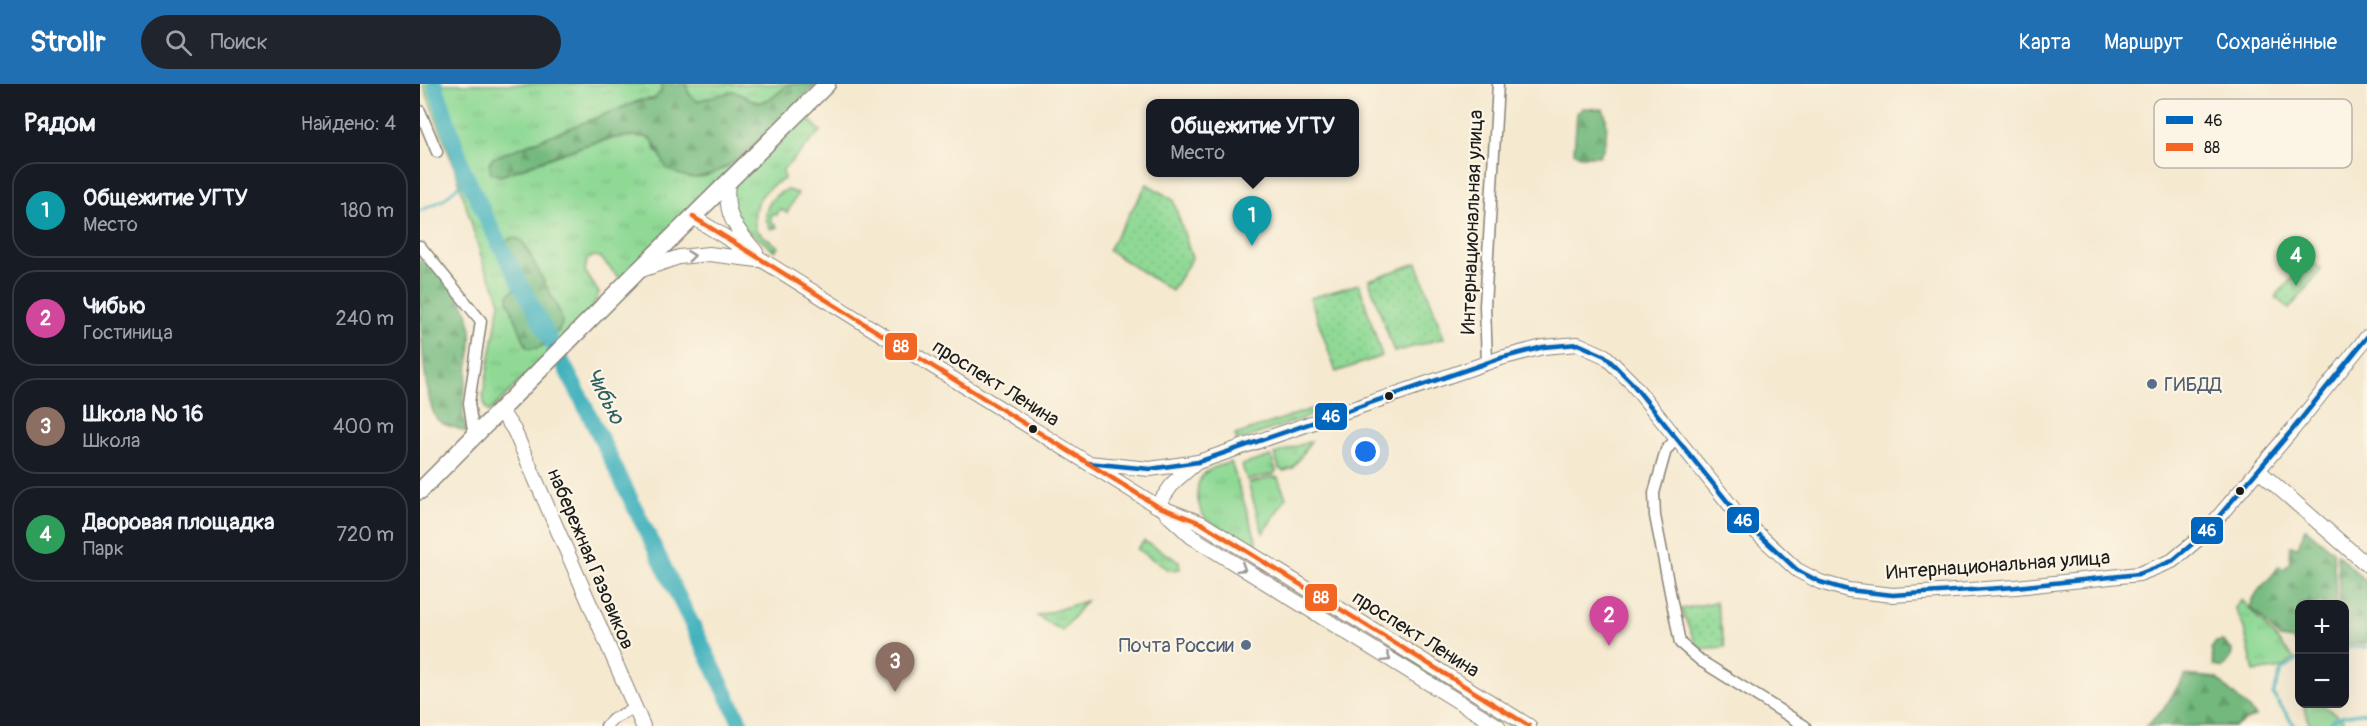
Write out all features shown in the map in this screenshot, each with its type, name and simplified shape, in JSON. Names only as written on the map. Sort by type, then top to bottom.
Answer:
[{"type":"main road","points":[[420,491],[827,84]]},
{"type":"main road","points":[[728,182],[726,200],[728,214],[763,261]]},
{"type":"main road","name":"проспект Ленина","points":[[693,217],[1157,506],[1192,537],[1498,726]]},
{"type":"main road","points":[[636,273],[679,257],[710,254],[763,261]]},
{"type":"main road","name":"Интернациональная улица","points":[[1088,463],[1150,469],[1198,462],[1487,362],[1542,347],[1578,344],[1605,356],[1631,381],[1739,516],[1797,570],[1820,582],[1848,590],[1893,595],[2016,587],[2139,574],[2172,561],[2203,535],[2367,337]]},
{"type":"main road","name":"набережная Газовиков","points":[[500,410],[514,430],[643,726]]},
{"type":"main road","name":"Интернациональная улица","points":[[1157,506],[1174,482],[1198,462]]},
{"type":"main road","points":[[2258,470],[2367,565]]},
{"type":"main road","name":"проспект Ленина","points":[[1157,506],[1201,524],[1529,726]]},
{"type":"street","name":"Интернациональная улица","points":[[1487,362],[1485,306],[1498,84]]},
{"type":"street","points":[[420,111],[437,152]]},
{"type":"street","points":[[420,246],[481,321],[469,403],[474,437]]},
{"type":"street","points":[[1677,438],[1666,450],[1654,493],[1655,516],[1680,643],[1701,660],[1805,726]]},
{"type":"street","points":[[606,726],[613,719],[635,708]]},
{"type":"green space","points":[[423,84],[662,84],[662,91],[654,99],[641,100],[493,158],[491,172],[500,176],[576,149],[619,137],[637,136],[652,139],[657,153],[707,175],[725,168],[755,145],[621,277],[618,277],[600,257],[594,256],[587,260],[585,271],[599,293],[591,311],[489,412],[485,408],[483,395],[500,303],[496,289],[484,266],[457,175]],"holes":[[[525,245],[560,313],[562,324],[558,332],[508,295],[522,282],[521,275],[506,248]]]},
{"type":"green space","points":[[662,84],[686,84],[689,94],[697,101],[733,91],[759,103],[772,98],[789,84],[817,84],[760,141],[743,155],[709,175],[690,178],[667,169],[652,139],[637,136],[618,137],[576,148],[500,176],[491,173],[489,164],[493,158],[642,100],[654,99],[661,91]]},
{"type":"green space","points":[[686,84],[789,84],[772,98],[759,103],[744,97],[728,96],[697,101],[689,94]]},
{"type":"green space","points":[[1583,108],[1603,109],[1605,114],[1605,140],[1599,156],[1579,156],[1574,152],[1577,113]]},
{"type":"green space","points":[[805,116],[821,131],[783,170],[784,179],[764,193],[756,206],[756,230],[778,247],[775,251],[739,224],[729,192],[737,181],[783,140]]},
{"type":"green space","points":[[1147,184],[1173,200],[1192,258],[1172,291],[1108,250]]},
{"type":"green space","points":[[787,190],[798,193],[787,213],[779,210],[777,215],[771,214],[771,221],[777,227],[771,229],[766,217],[768,206],[776,196]]},
{"type":"green space","points":[[511,238],[520,239],[525,245],[560,313],[562,324],[559,329],[544,346],[539,348],[527,348],[508,300],[508,295],[522,282],[521,275],[506,247],[507,241]]},
{"type":"green space","points":[[420,258],[452,288],[462,302],[470,322],[471,348],[463,399],[464,420],[468,434],[460,429],[447,426],[436,418],[431,404],[422,342]]},
{"type":"green space","points":[[2308,260],[2322,269],[2289,309],[2275,297]]},
{"type":"green space","points":[[1417,263],[1444,338],[1394,352],[1369,280]]},
{"type":"green space","points":[[1359,284],[1382,356],[1336,372],[1310,298]]},
{"type":"green space","points":[[1317,407],[1320,409],[1319,413],[1237,441],[1235,435]]},
{"type":"green space","points":[[1311,441],[1293,468],[1284,471],[1279,469],[1275,454]]},
{"type":"green space","points":[[1271,456],[1276,471],[1274,474],[1247,480],[1242,465]]},
{"type":"green space","points":[[1231,462],[1257,543],[1255,547],[1207,520],[1199,504],[1198,484],[1204,474],[1213,468]]},
{"type":"green space","points":[[1273,477],[1278,478],[1286,498],[1263,533],[1248,483]]},
{"type":"green space","points":[[2305,528],[2333,551],[2337,600],[2295,600],[2295,642],[2280,638],[2250,607],[2259,590],[2279,566],[2284,569],[2290,563],[2290,546],[2298,547]]},
{"type":"green space","points":[[1144,541],[1179,561],[1180,569],[1169,570],[1137,549]]},
{"type":"green space","points":[[2337,554],[2367,582],[2367,643],[2349,645],[2349,600],[2340,600]]},
{"type":"green space","points":[[2242,600],[2294,659],[2282,668],[2254,672],[2244,628],[2235,608]]},
{"type":"green space","points":[[1086,601],[1062,631],[1037,616]]},
{"type":"green space","points":[[1716,602],[1725,647],[1698,649],[1681,609]]},
{"type":"green space","points":[[1349,621],[1520,726],[1509,726],[1346,626]]},
{"type":"green space","points":[[2223,641],[2232,650],[2231,658],[2223,668],[2214,666],[2211,649],[2216,642]]},
{"type":"green space","points":[[2185,675],[2216,678],[2256,716],[2234,726],[2146,726],[2163,710]]},
{"type":"green space","points":[[2305,708],[2327,708],[2343,719],[2344,726],[2310,726]]},
{"type":"waterway","name":"Чибью","points":[[435,84],[464,171],[495,236],[579,394],[742,726]]},
{"type":"waterway","points":[[420,211],[443,200],[457,187],[470,182]]},
{"type":"waterway","points":[[2349,648],[2367,647]]},
{"type":"waterway","points":[[2276,699],[2273,695],[2281,671],[2295,661]]},
{"type":"waterway","points":[[2278,702],[2295,726]]},
{"type":"waterway","points":[[2331,726],[2331,720],[2344,715],[2367,712]]},
{"type":"transit line","name":"88","points":[[693,217],[1157,506],[1201,523],[1529,726]]},
{"type":"transit line","name":"46","points":[[1088,463],[1150,469],[1198,462],[1501,358],[1543,347],[1578,344],[1605,356],[1631,382],[1739,516],[1797,570],[1820,582],[1848,590],[1893,595],[2016,587],[2139,574],[2172,561],[2203,535],[2367,337]]},
{"type":"place","name":"Общежитие УГТУ","points":[[1252,246]]},
{"type":"place","name":"Дворовая площадка","points":[[2296,286]]},
{"type":"place","name":"ГИБДД","points":[[2152,384]]},
{"type":"place","name":"Почта России","points":[[1246,645]]},
{"type":"place","name":"Чибью","points":[[1609,646]]},
{"type":"place","name":"Школа № 16","points":[[895,692]]}]
